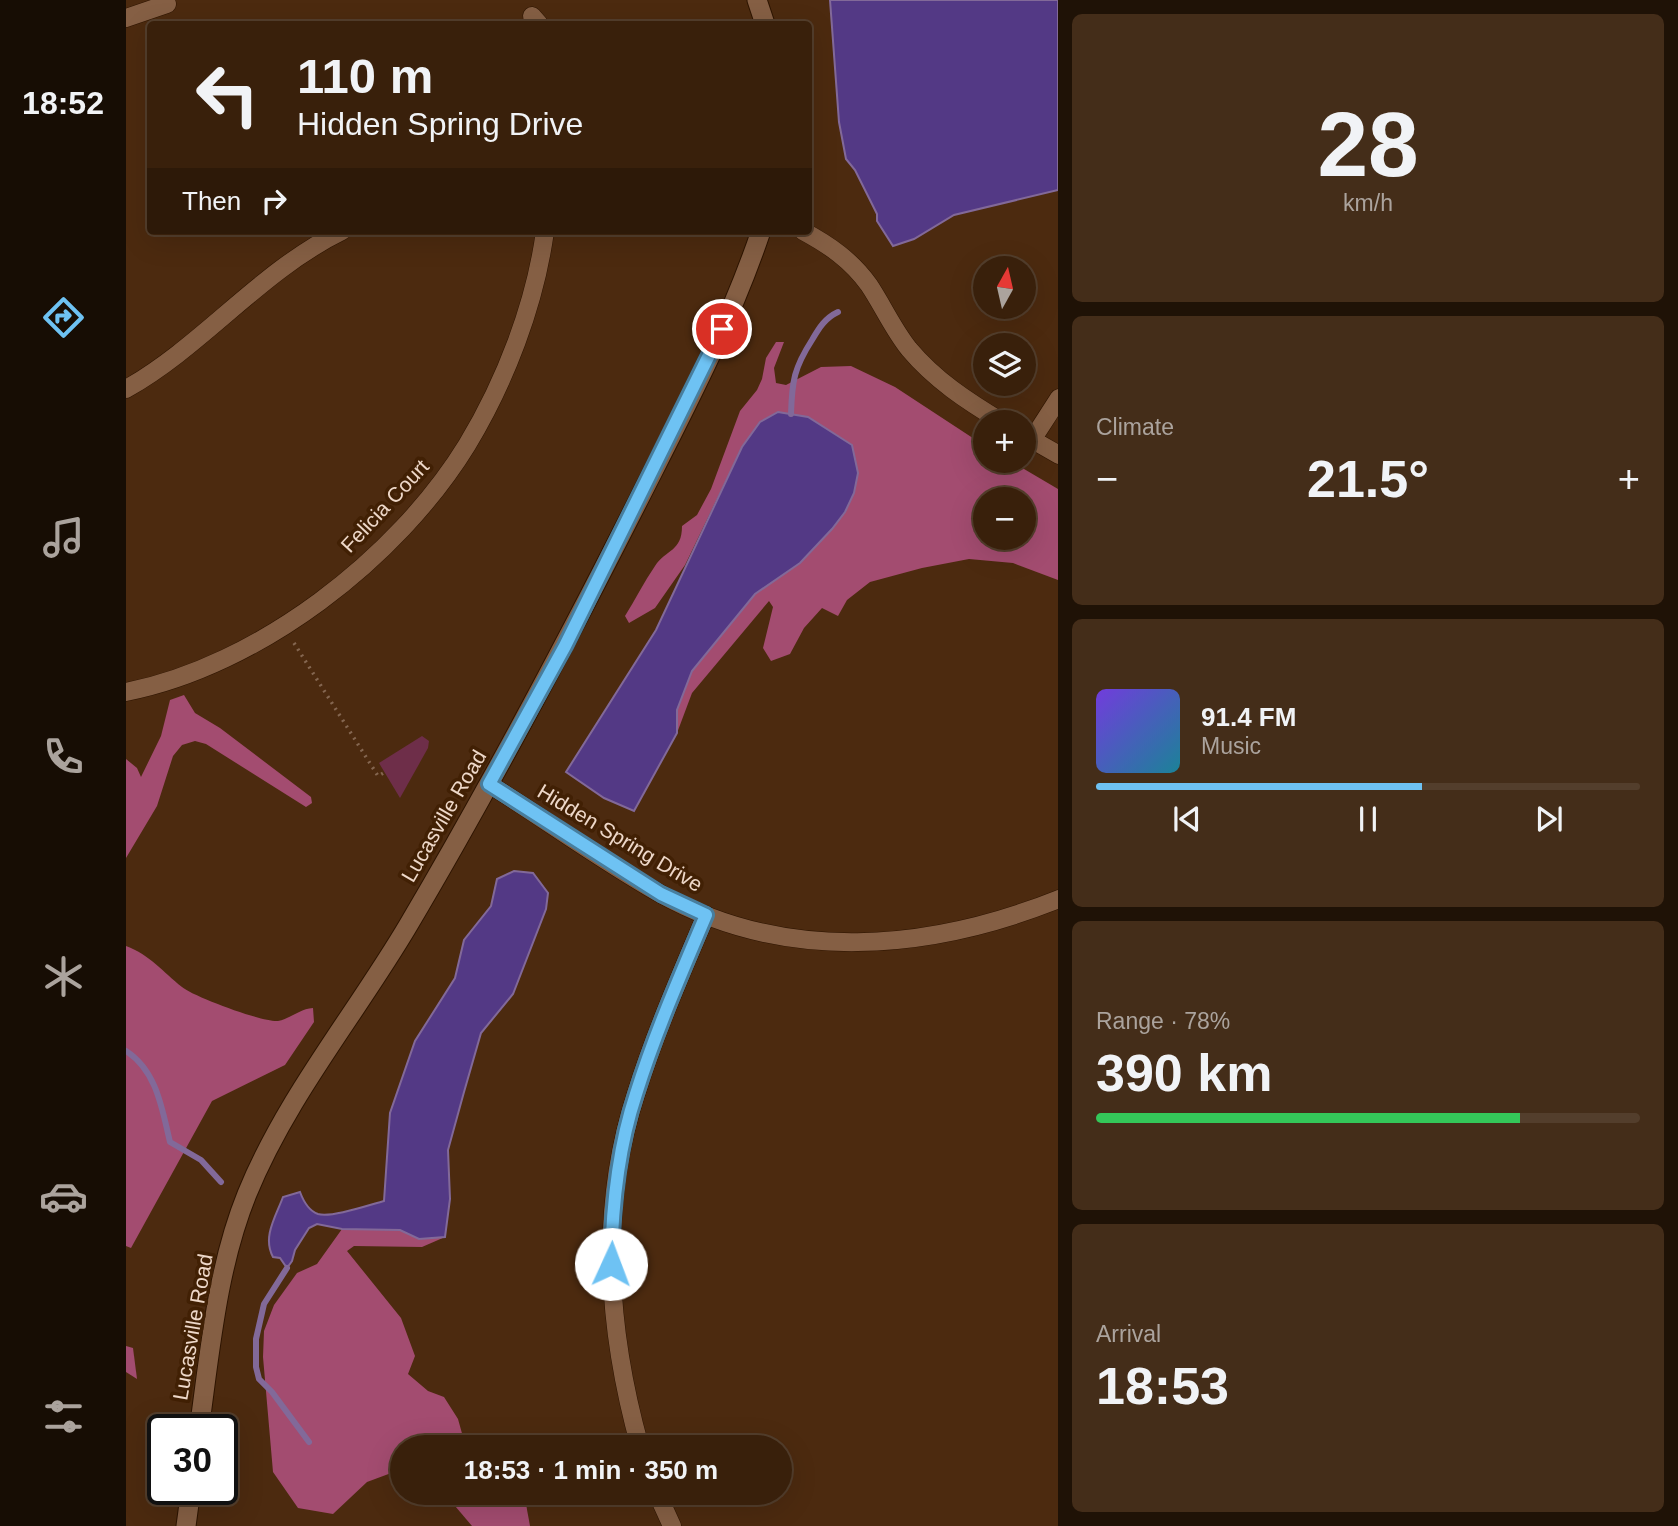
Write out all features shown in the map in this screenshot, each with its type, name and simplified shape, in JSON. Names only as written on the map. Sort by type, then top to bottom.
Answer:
[{"type":"street","points":[[757,0],[764,21]]},
{"type":"street","points":[[126,18],[167,4]]},
{"type":"street","points":[[126,389],[173,358],[277,270],[335,235]]},
{"type":"street","name":"Felicia Court","points":[[126,692],[183,676],[239,652],[284,626],[325,598],[377,552],[417,510],[447,474],[467,444],[495,393],[531,292],[544,235]]},
{"type":"street","name":"Lucasville Road","points":[[201,1414],[210,1348],[226,1267],[247,1196],[264,1156],[294,1101],[408,926],[565,646],[734,304],[760,235]]},
{"type":"street","points":[[810,235],[852,264],[908,348],[933,375],[982,410]]},
{"type":"street","points":[[1036,428],[1058,399]]},
{"type":"street","points":[[1036,442],[1058,454]]},
{"type":"street","name":"Hidden Spring Drive","points":[[489,784],[661,894],[706,915],[746,929],[790,939],[827,943],[878,943],[929,937],[979,926],[1058,899]]},
{"type":"street","points":[[637,1435],[616,1340],[611,1274],[617,1185],[635,1095],[671,998],[706,915]]},
{"type":"street","points":[[186,1526],[189,1505]]},
{"type":"street","points":[[662,1505],[672,1526]]},
{"type":"path","points":[[284,626],[378,776],[384,772]]},
{"type":"shaded area","points":[[830,0],[1058,0],[1058,190],[954,215],[914,239],[893,246],[877,221],[877,214],[855,170],[846,159],[839,122]]},
{"type":"shaded area","points":[[776,342],[784,342],[774,368],[776,383],[786,385],[821,367],[851,366],[895,387],[973,438],[973,473],[1031,473],[1058,489],[1058,580],[1013,563],[969,559],[870,582],[847,600],[838,616],[822,608],[804,628],[790,654],[771,661],[763,648],[773,607],[769,601],[692,693],[677,733],[677,710],[692,671],[755,594],[800,563],[845,512],[852,445],[808,417],[742,447],[685,565],[655,608],[629,623],[625,616],[655,566],[676,546],[682,526],[697,515],[711,489],[740,411],[757,390],[766,358]]},
{"type":"shaded area","points":[[778,412],[808,417],[852,445],[858,473],[854,493],[845,512],[832,529],[800,563],[755,594],[692,671],[677,710],[677,733],[634,811],[604,798],[566,772],[656,630],[742,447],[760,422]]},
{"type":"shaded area","points":[[184,695],[195,713],[220,728],[311,797],[312,803],[306,807],[206,744],[195,741],[182,745],[173,756],[157,806],[126,858],[126,759],[137,768],[141,777],[161,736],[170,700]]},
{"type":"shaded area","points":[[422,736],[429,741],[428,748],[400,798],[379,763]]},
{"type":"shaded area","points":[[514,871],[533,873],[548,893],[546,909],[513,994],[481,1033],[448,1150],[450,1199],[445,1237],[419,1239],[400,1230],[342,1229],[317,1224],[309,1228],[287,1268],[280,1258],[273,1257],[269,1242],[271,1227],[283,1197],[300,1192],[312,1210],[324,1215],[384,1201],[390,1113],[415,1041],[455,978],[464,940],[491,906],[497,879]]},
{"type":"shaded area","points":[[126,946],[149,959],[188,991],[213,1002],[258,1018],[278,1021],[313,1008],[314,1022],[285,1065],[212,1101],[131,1248],[126,1246]]},
{"type":"shaded area","points":[[342,1229],[400,1230],[419,1239],[445,1237],[422,1247],[354,1246],[347,1251],[401,1318],[415,1356],[408,1374],[428,1391],[444,1397],[458,1419],[462,1435],[390,1435],[390,1473],[367,1482],[333,1514],[298,1508],[273,1472],[263,1357],[264,1331],[274,1305],[297,1273],[317,1264]]},
{"type":"shaded area","points":[[126,1346],[133,1348],[137,1379],[126,1372]]},
{"type":"shaded area","points":[[454,1505],[526,1505],[530,1526],[472,1526]]},
{"type":"waterway","points":[[791,414],[793,383],[801,359],[823,324],[838,312]]},
{"type":"waterway","points":[[126,1051],[145,1069],[157,1092],[170,1142],[201,1160],[221,1182]]},
{"type":"waterway","points":[[287,1268],[264,1304],[256,1339],[256,1367],[259,1379],[272,1392],[309,1442]]},
{"type":"route","points":[[611,1264],[617,1185],[635,1095],[671,998],[706,915],[661,894],[489,784],[565,646],[722,329]]}]
